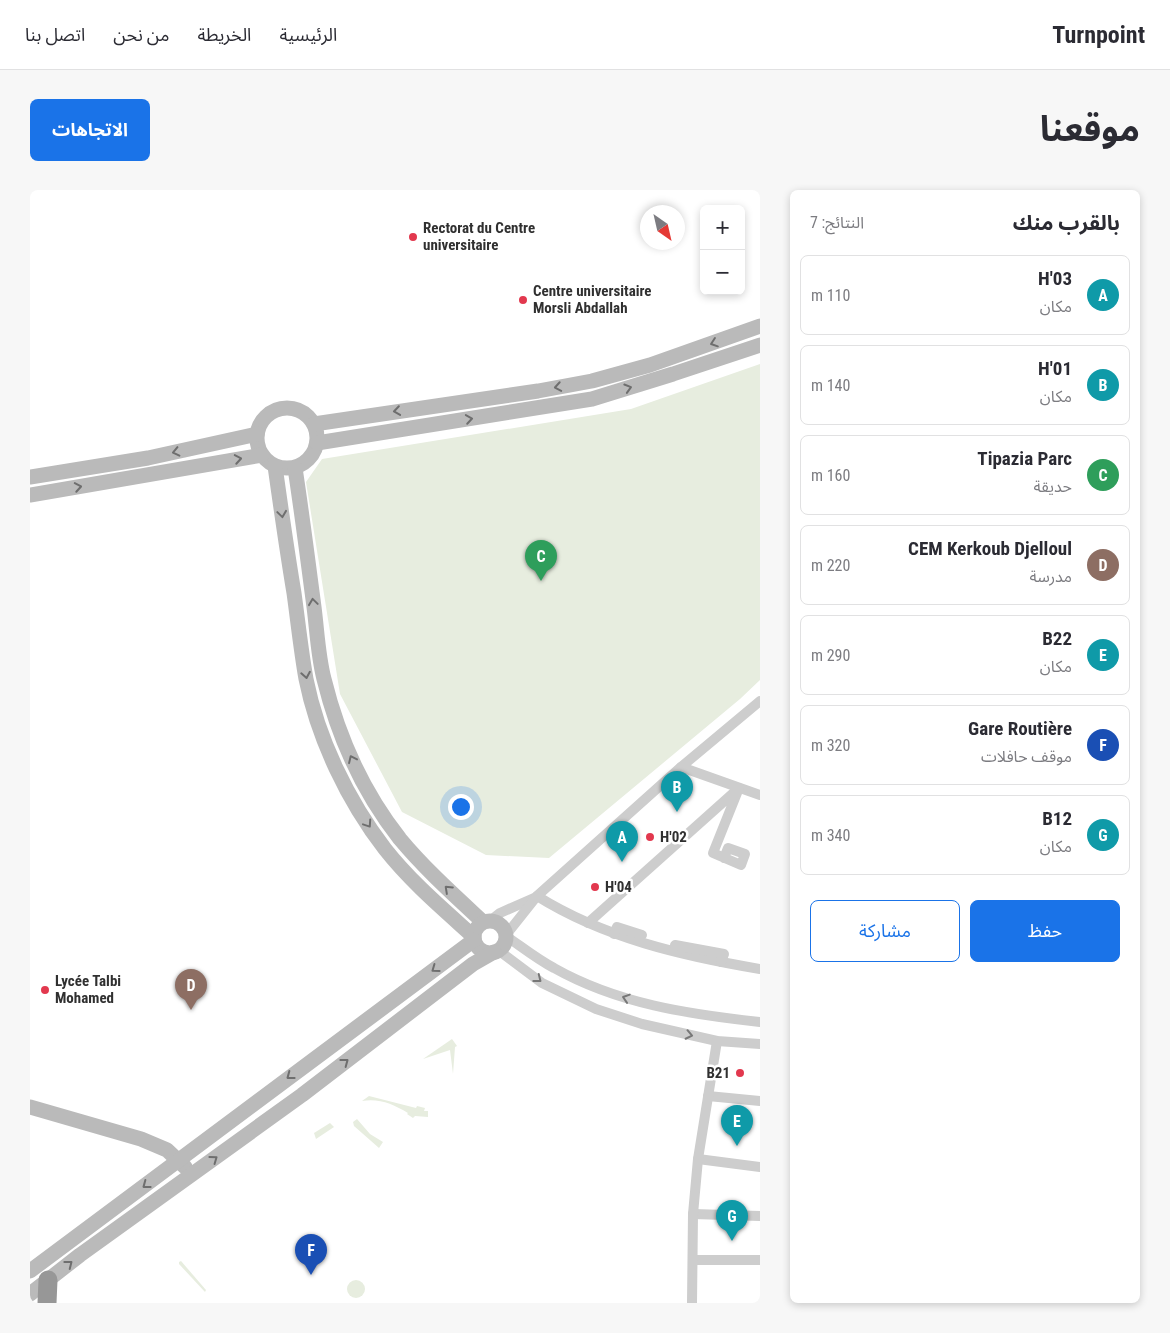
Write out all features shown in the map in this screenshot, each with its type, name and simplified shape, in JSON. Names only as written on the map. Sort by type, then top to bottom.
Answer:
[{"type":"highway","points":[[47,1303],[48,1280]]},
{"type":"street","points":[[314,424],[592,381],[650,365],[760,326]]},
{"type":"street","points":[[317,443],[592,399],[760,345]]},
{"type":"street","points":[[294,409],[300,411],[310,418],[314,424],[318,436],[317,443],[309,460],[295,468],[288,469],[275,466],[262,455],[258,446],[257,434],[266,418],[276,410],[294,409]]},
{"type":"street","points":[[30,477],[148,458],[257,434]]},
{"type":"street","points":[[30,495],[262,455]]},
{"type":"street","points":[[275,466],[306,680],[316,716],[329,751],[345,785],[363,817],[384,848],[408,876],[474,938],[479,949],[488,953],[496,951],[542,983],[596,1009],[642,1024],[717,1040],[760,1044]]},
{"type":"street","points":[[295,468],[323,676],[332,711],[360,777],[378,808],[399,838],[423,865],[486,921],[499,923],[506,936],[554,968],[596,988],[648,1005],[692,1014],[760,1022]]},
{"type":"street","points":[[30,1294],[80,1255],[302,1095],[473,964],[496,951],[505,942],[506,936],[537,896],[681,767],[760,702]]},
{"type":"street","points":[[681,767],[760,795]]},
{"type":"street","points":[[724,858],[713,853],[739,788]]},
{"type":"street","points":[[588,923],[739,788]]},
{"type":"street","points":[[30,1271],[474,938],[476,928],[486,921],[537,896]]},
{"type":"street","points":[[537,896],[557,909],[614,934],[617,926],[674,945],[724,954],[721,962],[760,969]]},
{"type":"street","points":[[692,1303],[694,1214],[698,1159],[717,1040]]},
{"type":"street","points":[[708,1096],[760,1101]]},
{"type":"street","points":[[30,1107],[141,1139],[168,1150],[192,1175]]},
{"type":"street","points":[[698,1159],[760,1167]]},
{"type":"street","points":[[694,1214],[760,1216]]},
{"type":"street","points":[[693,1260],[760,1260]]},
{"type":"shaded area","points":[[760,364],[760,680],[740,699],[549,858],[486,855],[402,812],[340,694],[306,482],[322,459],[631,409]]},
{"type":"shaded area","points":[[452,1039],[457,1046],[455,1047],[453,1074],[450,1050],[423,1059]]},
{"type":"shaded area","points":[[369,1096],[416,1108],[417,1106],[425,1108],[424,1111],[428,1111],[428,1117],[415,1116],[413,1118],[408,1113],[391,1104],[374,1100],[362,1101]]},
{"type":"shaded area","points":[[357,1119],[370,1134],[383,1142],[379,1148],[354,1126],[353,1122]]},
{"type":"shaded area","points":[[330,1123],[334,1127],[316,1139],[314,1133]]},
{"type":"shaded area","points":[[181,1261],[206,1290],[205,1292],[179,1264]]},
{"type":"shaded area","points":[[356,1280],[362,1283],[365,1289],[362,1295],[356,1298],[350,1295],[347,1289],[350,1283]]},
{"type":"place","name":"Rectorat du Centre universitaire","points":[[413,237]]},
{"type":"place","name":"Centre universitaire Morsli Abdallah","points":[[523,300]]},
{"type":"place","name":"Tipazia Parc","points":[[541,581]]},
{"type":"place","name":"H'01","points":[[677,812]]},
{"type":"place","name":"H'02","points":[[650,837]]},
{"type":"place","name":"H'03","points":[[622,862]]},
{"type":"place","name":"H'04","points":[[595,887]]},
{"type":"place","name":"Lycée Talbi Mohamed","points":[[45,990]]},
{"type":"place","name":"CEM Kerkoub Djelloul","points":[[191,1010]]},
{"type":"place","name":"B21","points":[[740,1073]]},
{"type":"place","name":"B22","points":[[737,1146]]},
{"type":"place","name":"B12","points":[[732,1241]]},
{"type":"place","name":"Gare Routière","points":[[311,1275]]}]
